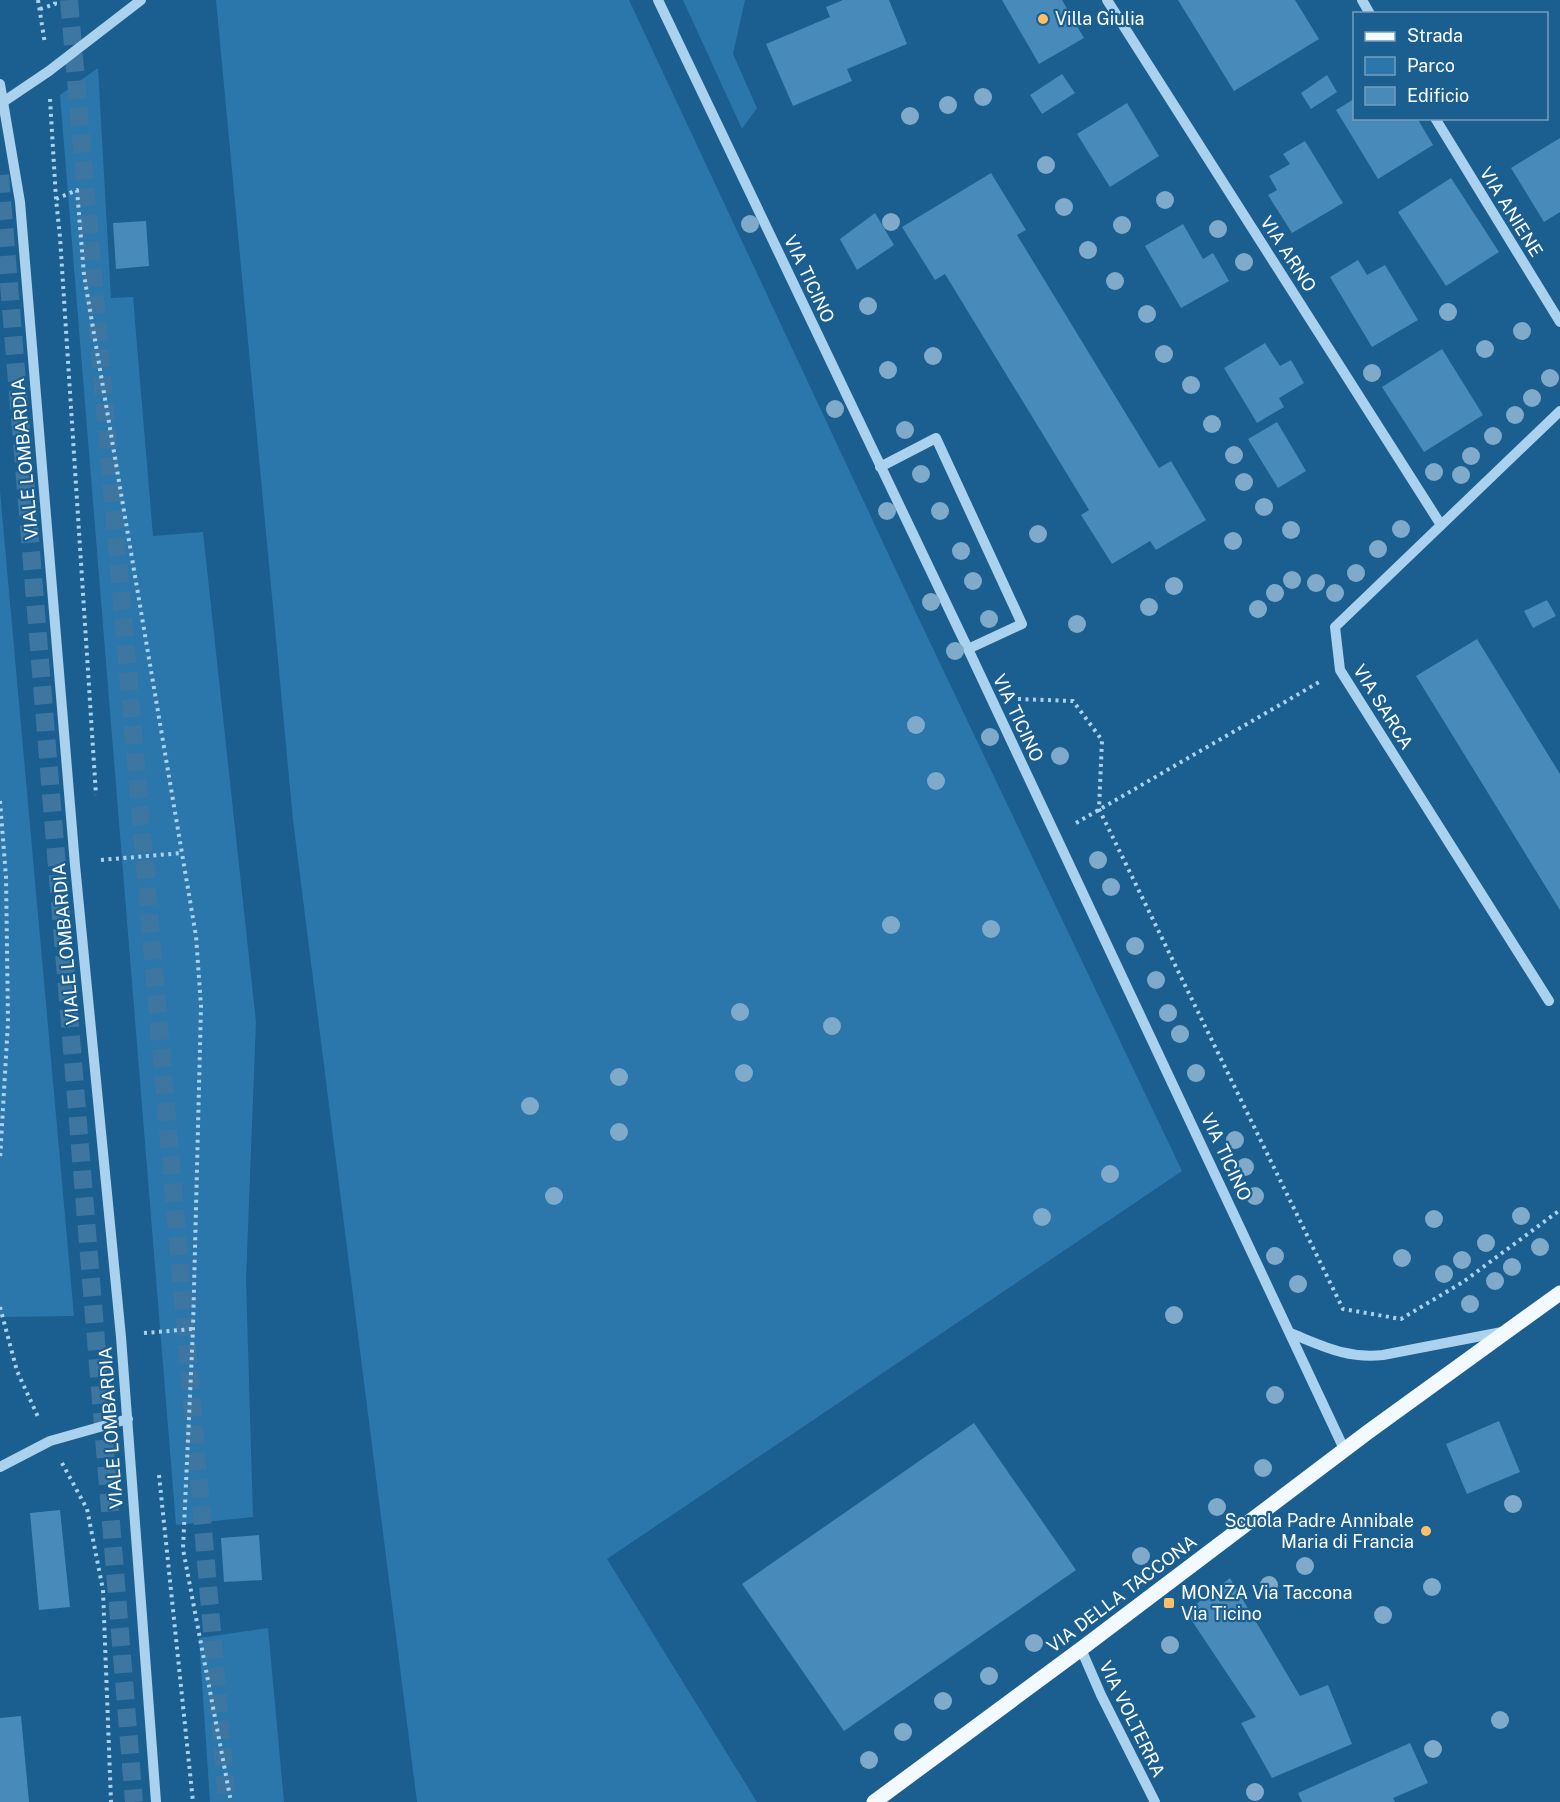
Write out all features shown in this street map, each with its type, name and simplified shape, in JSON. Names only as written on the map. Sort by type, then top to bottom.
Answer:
[{"type":"main road","name":"VIA DELLA TACCONA","points":[[874,1802],[1560,1293]]},
{"type":"street","points":[[1,103],[49,71],[141,0]]},
{"type":"street","name":"VIA TICINO","points":[[658,0],[968,649],[1345,1451]]},
{"type":"street","name":"VIA ARNO","points":[[1107,0],[1442,525]]},
{"type":"street","name":"VIALE LOMBARDIA","points":[[0,84],[1,103],[20,202],[75,865],[128,1419],[156,1802]]},
{"type":"street","name":"VIA ANIENE","points":[[1436,120],[1560,322]]},
{"type":"street","name":"VIA SARCA","points":[[1549,1001],[1340,670],[1335,627],[1560,411]]},
{"type":"street","points":[[880,467],[936,438],[1022,624],[968,649]]},
{"type":"street","name":"VIA DELLA TACCONA","points":[[1290,1333],[1334,1351],[1363,1357],[1510,1331]]},
{"type":"street","points":[[0,1467],[50,1441],[128,1419]]},
{"type":"street","name":"VIA VOLTERRA","points":[[1081,1649],[1101,1695],[1155,1802]]},
{"type":"path","points":[[38,0],[49,71],[97,801]]},
{"type":"path","points":[[40,9],[55,4],[55,0]]},
{"type":"path","points":[[56,199],[77,190],[84,275],[196,936],[201,1006],[193,1329],[183,1549],[231,1802]]},
{"type":"path","points":[[1055,835],[1340,670]]},
{"type":"path","points":[[989,697],[1073,701],[1102,740],[1099,809],[1343,1309],[1401,1318],[1463,1282],[1560,1210]]},
{"type":"path","points":[[0,801],[6,877],[8,1022],[0,1160]]},
{"type":"path","points":[[100,849],[101,860],[182,853]]},
{"type":"path","points":[[0,1307],[17,1371],[50,1441],[87,1509],[103,1590],[111,1802]]},
{"type":"path","points":[[142,1322],[145,1344]]},
{"type":"path","points":[[144,1332],[193,1329]]},
{"type":"path","points":[[159,1474],[193,1802]]},
{"type":"green space","points":[[216,0],[629,0],[916,613],[1182,1171],[607,1559],[757,1802],[417,1802],[293,820]]},
{"type":"green space","points":[[683,0],[745,0],[733,54],[757,108],[742,129]]},
{"type":"green space","points":[[98,68],[111,298],[133,297],[153,536],[203,532],[256,1022],[246,1279],[253,1517],[176,1525],[60,95]]},
{"type":"green space","points":[[0,491],[74,1316],[0,1317]]},
{"type":"green space","points":[[268,1628],[284,1802],[210,1802],[199,1638]]},
{"type":"building","points":[[843,0],[889,0],[907,44],[847,69],[852,81],[793,106],[766,44],[830,17],[826,7]]},
{"type":"building","name":"Villa Giulia","points":[[1002,0],[1062,0],[1084,38],[1039,64]]},
{"type":"building","points":[[1178,0],[1295,0],[1319,39],[1234,91]]},
{"type":"building","points":[[1062,74],[1075,93],[1042,114],[1030,95]]},
{"type":"building","points":[[1327,75],[1337,92],[1311,109],[1301,93]]},
{"type":"building","points":[[1353,100],[1353,120],[1418,120],[1433,145],[1378,179],[1336,110]]},
{"type":"building","points":[[1127,103],[1159,156],[1110,187],[1077,134]]},
{"type":"building","points":[[1560,138],[1560,212],[1544,222],[1511,168]]},
{"type":"building","points":[[1305,141],[1343,203],[1292,233],[1268,195],[1277,190],[1269,176],[1290,164],[1283,154]]},
{"type":"building","points":[[991,173],[1026,230],[1017,235],[1159,468],[1171,461],[1206,520],[1156,550],[1150,541],[1112,564],[1081,515],[1089,510],[945,274],[935,280],[902,227]]},
{"type":"building","points":[[1451,178],[1499,252],[1446,286],[1398,212]]},
{"type":"building","points":[[875,213],[894,245],[857,270],[840,239]]},
{"type":"building","points":[[146,221],[149,266],[116,269],[113,223]]},
{"type":"building","points":[[1183,224],[1203,259],[1213,253],[1229,281],[1181,308],[1145,246]]},
{"type":"building","points":[[1358,260],[1367,275],[1385,265],[1418,320],[1372,347],[1330,277]]},
{"type":"building","points":[[1265,343],[1280,366],[1291,360],[1304,383],[1279,398],[1284,407],[1257,423],[1224,368]]},
{"type":"building","points":[[1442,349],[1483,415],[1424,452],[1382,387]]},
{"type":"building","points":[[1277,422],[1306,471],[1278,488],[1248,439]]},
{"type":"building","points":[[1547,600],[1556,616],[1533,628],[1524,611]]},
{"type":"building","points":[[1477,639],[1560,774],[1560,910],[1416,676]]},
{"type":"building","points":[[1499,1421],[1520,1472],[1467,1494],[1446,1444]]},
{"type":"building","points":[[974,1423],[1076,1570],[844,1731],[742,1584]]},
{"type":"building","points":[[60,1510],[70,1607],[39,1610],[30,1513]]},
{"type":"building","points":[[259,1535],[262,1580],[224,1582],[221,1538]]},
{"type":"building","points":[[1230,1578],[1300,1696],[1328,1685],[1352,1744],[1272,1778],[1241,1723],[1256,1717],[1186,1612]]},
{"type":"building","points":[[21,1716],[29,1802],[0,1802],[0,1718]]},
{"type":"building","points":[[1410,1743],[1428,1783],[1393,1798],[1395,1802],[1302,1802],[1298,1793]]},
{"type":"tunnel","points":[[69,0],[227,1802]]},
{"type":"tunnel","points":[[0,175],[134,1802]]},
{"type":"place","name":"Villa Giulia","points":[[1043,19]]},
{"type":"place","name":"Scuola Padre Annibale Maria di Francia","points":[[1426,1531]]},
{"type":"place","name":"MONZA Via Taccona Via Ticino","points":[[1169,1603]]}]
